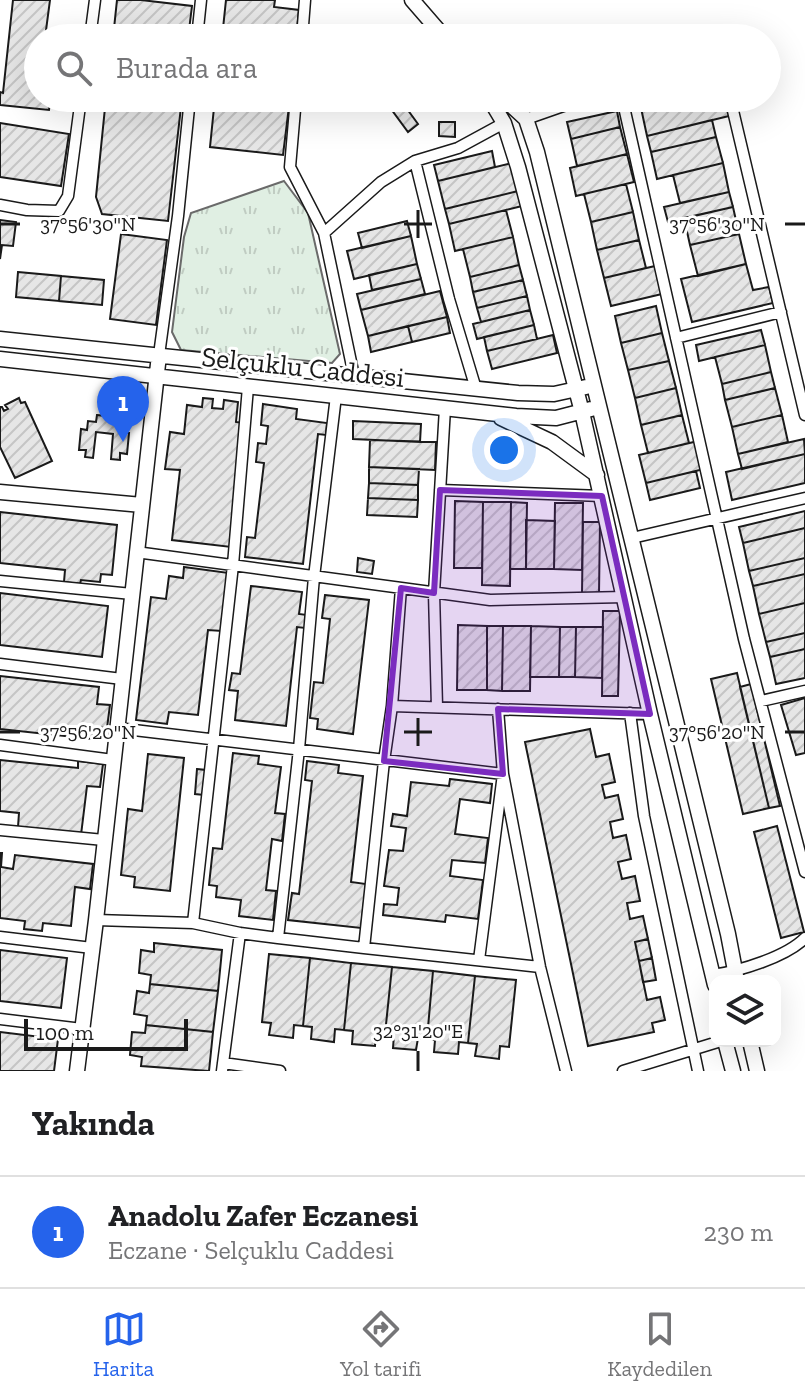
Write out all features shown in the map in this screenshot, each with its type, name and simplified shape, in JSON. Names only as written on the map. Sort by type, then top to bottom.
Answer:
[{"type":"street","points":[[92,24],[95,0]]},
{"type":"street","points":[[198,24],[201,0]]},
{"type":"street","points":[[303,24],[305,0]]},
{"type":"street","points":[[412,0],[433,24]]},
{"type":"street","points":[[0,205],[59,211],[68,196],[79,112]]},
{"type":"street","points":[[77,1071],[189,112]]},
{"type":"street","points":[[295,112],[290,167],[324,233],[354,376]]},
{"type":"street","points":[[497,112],[504,123],[522,182],[582,412],[713,975]]},
{"type":"street","points":[[518,112],[526,119],[537,152],[736,975]]},
{"type":"street","points":[[526,119],[546,112]]},
{"type":"street","points":[[625,112],[717,519],[805,872]]},
{"type":"street","points":[[733,112],[805,415]]},
{"type":"street","points":[[324,233],[381,182],[415,161],[458,148],[504,123]]},
{"type":"street","points":[[415,161],[449,299],[476,389]]},
{"type":"street","points":[[676,338],[781,312]]},
{"type":"street","name":"Selçuklu Caddesi","points":[[0,339],[518,393],[554,394],[594,384]]},
{"type":"street","name":"Selçuklu Caddesi","points":[[0,359],[490,413],[556,418],[599,407]]},
{"type":"street","points":[[193,923],[233,565],[248,387]]},
{"type":"street","points":[[278,938],[314,577],[336,396]]},
{"type":"street","points":[[437,707],[434,593],[445,408]]},
{"type":"street","points":[[490,413],[552,442],[597,475]]},
{"type":"street","points":[[440,490],[602,496]]},
{"type":"street","points":[[0,492],[142,505]]},
{"type":"street","points":[[632,538],[805,498]]},
{"type":"street","points":[[136,552],[490,600],[625,597]]},
{"type":"street","points":[[0,581],[132,594]]},
{"type":"street","points":[[364,948],[392,706],[401,588]]},
{"type":"street","points":[[0,664],[122,679]]},
{"type":"street","points":[[761,701],[805,691]]},
{"type":"street","points":[[392,706],[650,714]]},
{"type":"street","points":[[498,709],[503,774],[540,967],[566,1071]]},
{"type":"street","points":[[630,713],[644,816],[698,1071]]},
{"type":"street","points":[[117,728],[503,774]]},
{"type":"street","points":[[0,745],[113,760]]},
{"type":"street","points":[[479,960],[503,774]]},
{"type":"street","points":[[0,830],[104,840]]},
{"type":"street","points":[[96,920],[193,923],[278,938],[540,967]]},
{"type":"street","points":[[240,933],[223,1067],[280,1071]]},
{"type":"street","points":[[0,937],[92,948]]},
{"type":"street","points":[[738,975],[796,947],[805,938]]},
{"type":"street","points":[[0,1019],[82,1029]]},
{"type":"street","points":[[623,1071],[709,1045]]},
{"type":"street","points":[[725,1047],[733,1071]]},
{"type":"street","points":[[751,1047],[757,1071]]},
{"type":"highlighted area","points":[[440,490],[602,496],[650,714],[498,709],[503,774],[384,761],[401,588],[434,593]]},
{"type":"green space","points":[[284,181],[308,213],[340,354],[332,363],[181,350],[172,332],[184,237],[191,213]]},
{"type":"building","points":[[13,0],[50,0],[47,24],[24,24],[24,107],[0,105],[0,92],[3,93]]},
{"type":"building","points":[[117,0],[192,6],[190,24],[114,24]]},
{"type":"building","points":[[226,0],[275,0],[274,7],[299,10],[298,24],[223,24]]},
{"type":"building","points":[[105,112],[180,112],[168,221],[102,214],[96,197]]},
{"type":"building","points":[[214,112],[288,112],[283,155],[210,147]]},
{"type":"building","points":[[393,112],[409,112],[418,124],[408,132]]},
{"type":"building","points":[[617,112],[620,127],[571,139],[567,122]]},
{"type":"building","points":[[642,112],[728,112],[729,116],[647,136]]},
{"type":"building","points":[[712,120],[716,137],[651,152],[647,136]]},
{"type":"building","points":[[439,122],[455,122],[455,137],[439,136]]},
{"type":"building","points":[[0,123],[69,134],[61,186],[0,177]]},
{"type":"building","points":[[620,127],[627,154],[577,166],[571,139]]},
{"type":"building","points":[[716,137],[723,163],[657,179],[651,152]]},
{"type":"building","points":[[492,151],[495,167],[438,181],[434,165]]},
{"type":"building","points":[[627,154],[634,182],[576,196],[570,168]]},
{"type":"building","points":[[512,163],[518,191],[445,209],[438,181]]},
{"type":"building","points":[[723,163],[729,192],[680,203],[673,175]]},
{"type":"building","points":[[626,184],[633,212],[591,222],[584,194]]},
{"type":"building","points":[[518,191],[522,206],[449,224],[445,209]]},
{"type":"building","points":[[729,192],[733,207],[668,222],[664,207]]},
{"type":"building","points":[[733,207],[739,234],[690,245],[684,218]]},
{"type":"building","points":[[506,210],[513,237],[455,251],[449,224]]},
{"type":"building","points":[[633,212],[639,240],[597,250],[591,222]]},
{"type":"building","points":[[0,220],[16,222],[13,246],[2,245],[0,259]]},
{"type":"building","points":[[407,221],[411,236],[362,248],[358,233]]},
{"type":"building","points":[[121,234],[167,240],[156,325],[110,319]]},
{"type":"building","points":[[739,234],[746,264],[698,276],[690,245]]},
{"type":"building","points":[[411,236],[417,264],[354,279],[347,251]]},
{"type":"building","points":[[513,237],[519,265],[470,277],[463,249]]},
{"type":"building","points":[[639,240],[646,268],[604,278],[597,250]]},
{"type":"building","points":[[417,264],[421,279],[372,290],[369,275]]},
{"type":"building","points":[[746,264],[753,290],[769,287],[773,303],[692,322],[681,279]]},
{"type":"building","points":[[519,265],[523,280],[473,292],[470,277]]},
{"type":"building","points":[[655,266],[662,294],[611,306],[604,278]]},
{"type":"building","points":[[18,272],[61,276],[59,301],[16,297]]},
{"type":"building","points":[[61,276],[104,280],[102,305],[59,301]]},
{"type":"building","points":[[421,279],[425,294],[361,310],[357,294]]},
{"type":"building","points":[[523,280],[527,296],[477,308],[473,292]]},
{"type":"building","points":[[440,291],[447,317],[368,336],[361,310]]},
{"type":"building","points":[[527,296],[530,310],[481,322],[477,308]]},
{"type":"building","points":[[656,306],[662,333],[621,343],[615,316]]},
{"type":"building","points":[[530,310],[534,325],[477,339],[473,324]]},
{"type":"building","points":[[447,317],[450,333],[412,342],[408,326]]},
{"type":"building","points":[[534,325],[537,339],[487,351],[484,337]]},
{"type":"building","points":[[408,326],[412,342],[371,352],[368,336]]},
{"type":"building","points":[[761,330],[765,345],[699,361],[696,345]]},
{"type":"building","points":[[662,333],[669,361],[628,370],[621,343]]},
{"type":"building","points":[[553,335],[557,353],[492,369],[487,351]]},
{"type":"building","points":[[765,345],[771,372],[722,384],[715,357]]},
{"type":"building","points":[[669,361],[676,388],[635,398],[628,370]]},
{"type":"building","points":[[771,372],[775,388],[725,400],[722,384]]},
{"type":"building","points":[[676,388],[682,415],[641,425],[635,398]]},
{"type":"building","points":[[775,388],[782,415],[732,427],[725,400]]},
{"type":"building","points":[[19,398],[21,403],[25,402],[52,461],[15,478],[0,447],[0,407],[4,411],[8,409],[5,405]]},
{"type":"building","points":[[203,398],[213,399],[212,408],[223,409],[224,400],[238,402],[236,422],[244,423],[231,547],[172,540],[180,470],[165,469],[170,432],[184,434],[187,405],[202,407]]},
{"type":"building","points":[[263,404],[297,409],[296,419],[327,423],[326,435],[318,434],[303,564],[245,557],[247,537],[255,538],[264,463],[256,462],[258,443],[266,444],[268,426],[261,425]]},
{"type":"building","points":[[97,415],[115,417],[115,423],[123,424],[122,433],[129,433],[127,454],[120,453],[120,460],[111,459],[113,434],[96,432],[93,458],[85,457],[86,450],[79,450],[81,429],[87,430],[88,421],[96,422]]},
{"type":"building","points":[[682,415],[689,443],[648,453],[641,425]]},
{"type":"building","points":[[782,415],[788,442],[738,454],[732,427]]},
{"type":"building","points":[[353,421],[421,424],[420,442],[353,439]]},
{"type":"building","points":[[804,439],[805,454],[742,469],[738,454]]},
{"type":"building","points":[[370,440],[436,442],[435,470],[369,467]]},
{"type":"building","points":[[698,441],[704,469],[646,483],[639,455]]},
{"type":"building","points":[[805,454],[805,483],[732,500],[726,472]]},
{"type":"building","points":[[369,467],[419,469],[418,485],[369,483]]},
{"type":"building","points":[[696,471],[700,488],[650,500],[646,483]]},
{"type":"building","points":[[369,483],[418,485],[418,500],[368,498]]},
{"type":"building","points":[[368,498],[418,500],[417,517],[367,515]]},
{"type":"building","points":[[455,501],[483,502],[482,568],[454,568]]},
{"type":"building","points":[[483,502],[511,502],[510,586],[482,585]]},
{"type":"building","points":[[511,502],[527,503],[526,569],[510,569]]},
{"type":"building","points":[[555,503],[583,503],[582,570],[554,569]]},
{"type":"building","points":[[805,511],[805,528],[743,543],[739,527]]},
{"type":"building","points":[[0,512],[117,525],[112,575],[101,574],[100,582],[81,580],[80,584],[64,582],[65,570],[0,563]]},
{"type":"building","points":[[526,520],[555,521],[554,569],[526,569]]},
{"type":"building","points":[[583,522],[600,522],[599,593],[582,593]]},
{"type":"building","points":[[805,528],[805,558],[749,571],[743,543]]},
{"type":"building","points":[[358,558],[374,561],[372,574],[357,572]]},
{"type":"building","points":[[805,558],[805,574],[753,586],[749,571]]},
{"type":"building","points":[[184,567],[229,573],[222,631],[208,630],[198,715],[169,712],[167,724],[136,720],[151,597],[166,599],[169,576],[183,578]]},
{"type":"building","points":[[805,574],[805,603],[759,614],[753,586]]},
{"type":"building","points":[[251,586],[302,592],[299,614],[307,615],[305,628],[297,627],[286,726],[235,720],[238,691],[229,690],[232,673],[240,674]]},
{"type":"building","points":[[0,593],[108,606],[102,657],[0,645]]},
{"type":"building","points":[[325,595],[369,600],[353,734],[317,729],[318,719],[310,718],[314,682],[323,683],[330,619],[322,618]]},
{"type":"building","points":[[805,603],[805,633],[766,642],[759,614]]},
{"type":"building","points":[[603,611],[620,611],[618,696],[602,696]]},
{"type":"building","points":[[458,625],[487,626],[487,690],[457,690]]},
{"type":"building","points":[[487,626],[503,626],[502,691],[487,690]]},
{"type":"building","points":[[503,626],[531,626],[530,691],[502,691]]},
{"type":"building","points":[[531,626],[560,627],[559,677],[530,677]]},
{"type":"building","points":[[560,627],[576,627],[575,677],[559,677]]},
{"type":"building","points":[[576,627],[603,627],[602,678],[575,677]]},
{"type":"building","points":[[805,633],[805,649],[770,657],[766,642]]},
{"type":"building","points":[[805,649],[805,678],[776,684],[770,657]]},
{"type":"building","points":[[737,673],[769,808],[743,814],[711,679]]},
{"type":"building","points":[[0,676],[99,687],[97,704],[110,705],[107,728],[94,727],[92,739],[0,729]]},
{"type":"building","points":[[751,684],[780,806],[769,808],[740,687]]},
{"type":"building","points":[[805,698],[805,753],[796,755],[781,705]]},
{"type":"building","points":[[590,729],[596,757],[609,754],[615,782],[602,785],[605,798],[618,795],[623,819],[610,822],[613,838],[626,835],[631,859],[618,862],[622,879],[635,876],[640,901],[627,903],[630,919],[643,916],[648,939],[635,942],[647,1000],[660,997],[665,1020],[652,1023],[654,1032],[588,1046],[525,742]]},
{"type":"building","points":[[233,753],[259,756],[258,764],[281,767],[275,813],[285,814],[282,841],[272,839],[266,890],[276,891],[273,920],[239,916],[241,900],[216,897],[217,886],[209,885],[213,848],[222,849]]},
{"type":"building","points":[[148,754],[184,758],[170,891],[134,887],[135,877],[121,875],[128,809],[142,811]]},
{"type":"building","points":[[0,760],[78,768],[78,761],[103,764],[100,787],[87,786],[81,835],[18,827],[19,813],[0,811]]},
{"type":"building","points":[[307,761],[339,765],[338,773],[363,776],[351,882],[366,884],[361,928],[288,920],[292,893],[299,894],[312,781],[305,780]]},
{"type":"building","points":[[197,769],[206,770],[204,795],[195,794]]},
{"type":"building","points":[[450,779],[492,784],[490,803],[460,799],[455,834],[488,838],[485,863],[452,860],[450,876],[483,880],[478,919],[446,915],[445,922],[383,915],[384,904],[397,905],[399,888],[384,886],[389,850],[403,851],[406,828],[391,826],[393,814],[407,816],[411,782],[449,786]]},
{"type":"building","points":[[777,826],[804,932],[781,938],[754,832]]},
{"type":"building","points":[[0,853],[1,867],[13,869],[15,855],[93,864],[90,889],[75,887],[71,926],[43,923],[42,931],[24,929],[25,921],[0,918]]},
{"type":"building","points":[[648,939],[652,958],[639,961],[635,942]]},
{"type":"building","points":[[154,943],[222,950],[218,991],[150,984],[151,975],[139,973],[141,950],[154,952]]},
{"type":"building","points":[[0,950],[67,958],[61,1008],[0,1001]]},
{"type":"building","points":[[269,954],[310,958],[303,1026],[294,1025],[293,1038],[269,1035],[271,1023],[262,1022]]},
{"type":"building","points":[[310,958],[351,963],[344,1030],[335,1029],[334,1042],[311,1039],[312,1027],[303,1026]]},
{"type":"building","points":[[652,958],[656,980],[643,982],[639,961]]},
{"type":"building","points":[[351,963],[392,967],[385,1034],[376,1033],[375,1046],[352,1044],[353,1031],[344,1030]]},
{"type":"building","points":[[392,967],[433,971],[427,1039],[418,1038],[416,1050],[393,1048],[394,1035],[385,1034]]},
{"type":"building","points":[[433,971],[475,976],[468,1043],[459,1042],[458,1054],[434,1052],[435,1040],[427,1039]]},
{"type":"building","points":[[475,976],[516,980],[509,1047],[500,1046],[499,1059],[475,1056],[477,1044],[468,1043]]},
{"type":"building","points":[[150,984],[218,991],[213,1032],[146,1025],[147,1016],[134,1014],[137,991],[149,993]]},
{"type":"building","points":[[146,1025],[213,1032],[209,1071],[141,1066],[142,1057],[130,1055],[132,1032],[145,1033]]},
{"type":"building","points":[[0,1032],[58,1039],[54,1071],[0,1071]]},
{"type":"place","name":"Anadolu Zafer Eczanesi","points":[[123,442]]}]
